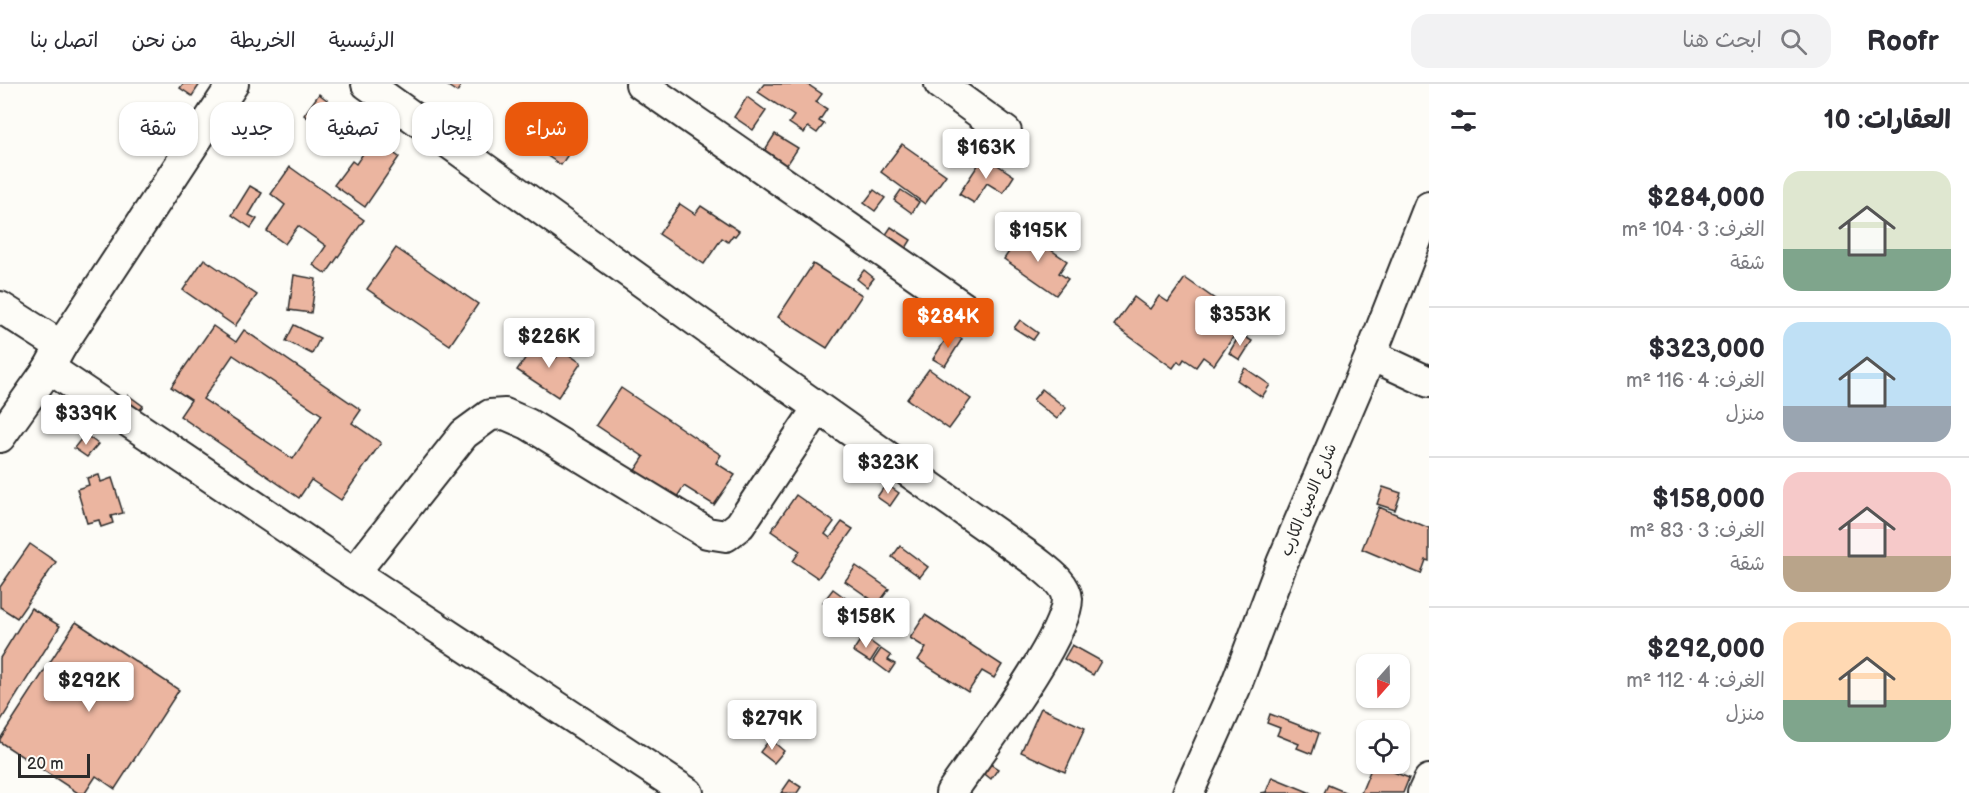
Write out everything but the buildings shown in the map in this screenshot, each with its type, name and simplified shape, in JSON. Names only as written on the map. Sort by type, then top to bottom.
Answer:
[{"type":"street","points":[[0,437],[55,357],[233,84]]},
{"type":"street","points":[[367,84],[1035,561],[1058,581],[1067,597],[1065,614],[1046,653],[951,793]]},
{"type":"street","points":[[641,84],[974,314]]},
{"type":"street","points":[[940,84],[1006,132]]},
{"type":"street","name":"شارع الامين الكارب","points":[[1188,793],[1235,688],[1282,563],[1371,355],[1429,207]]},
{"type":"street","points":[[0,307],[55,357],[354,573],[688,793]]},
{"type":"street","points":[[1371,355],[1429,382]]},
{"type":"street","points":[[354,573],[464,434],[490,415],[505,414],[528,424],[707,533],[726,536],[740,525],[818,408]]},
{"type":"street","points":[[1423,793],[1429,780]]}]
